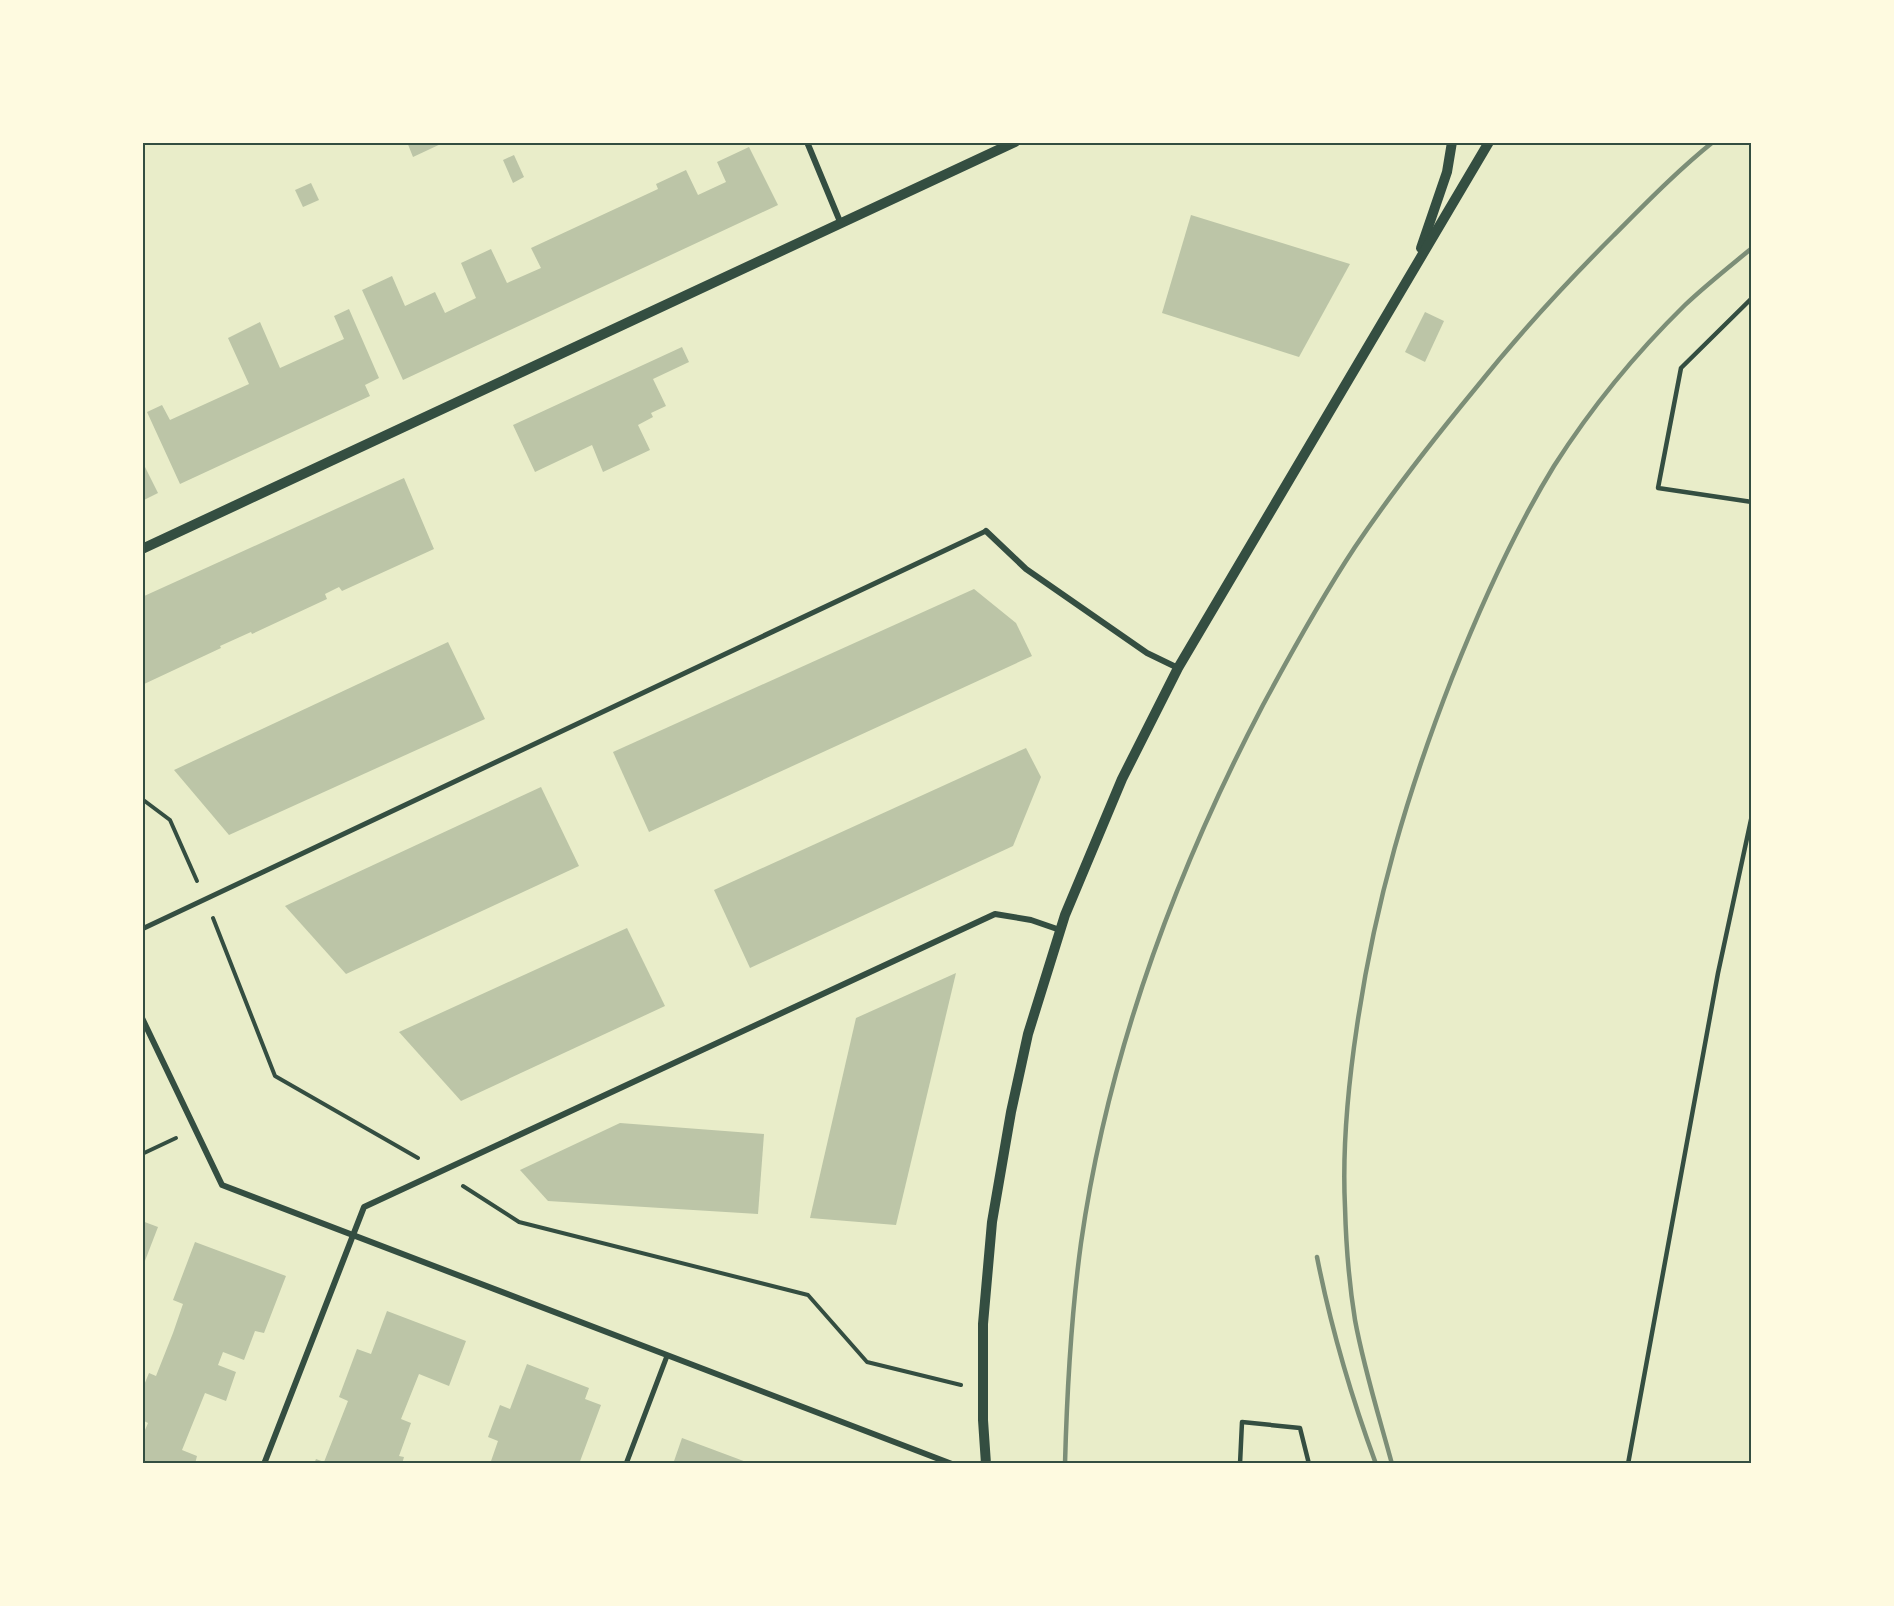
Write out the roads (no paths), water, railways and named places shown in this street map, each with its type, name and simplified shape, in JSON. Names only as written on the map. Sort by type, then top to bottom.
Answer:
[{"type":"street","points":[[807,142],[841,224]]},
{"type":"street","points":[[142,549],[1015,142]]},
{"type":"street","points":[[1412,272],[1447,172],[1452,142]]},
{"type":"street","points":[[986,1464],[983,1410],[983,1324],[993,1222],[1004,1150],[1028,1034],[1060,930],[1122,779],[1178,668],[1489,142]]},
{"type":"street","points":[[142,929],[986,531],[1026,569],[1147,653],[1178,668]]},
{"type":"street","points":[[264,1464],[364,1207],[995,914],[1031,920],[1060,930]]},
{"type":"street","points":[[142,1018],[222,1185],[952,1464]]},
{"type":"street","points":[[626,1464],[667,1356]]},
{"type":"lane","points":[[1752,298],[1681,368],[1658,488],[1752,502]]},
{"type":"lane","points":[[1628,1464],[1718,973],[1752,815]]},
{"type":"lane","points":[[1240,1464],[1242,1422],[1300,1428],[1309,1464]]},
{"type":"railway","points":[[1065,1464],[1070,1353],[1081,1243],[1108,1103],[1149,966],[1201,833],[1231,769],[1263,705],[1331,585],[1355,547],[1413,467],[1491,369],[1559,292],[1661,188],[1713,142]]},
{"type":"railway","points":[[1392,1464],[1367,1374],[1355,1320],[1347,1249],[1344,1161],[1346,1116],[1364,980],[1394,849],[1452,678],[1498,570],[1539,491],[1568,444],[1599,402],[1649,342],[1693,298],[1752,248]]},
{"type":"railway","points":[[1317,1257],[1342,1362],[1376,1464]]}]
